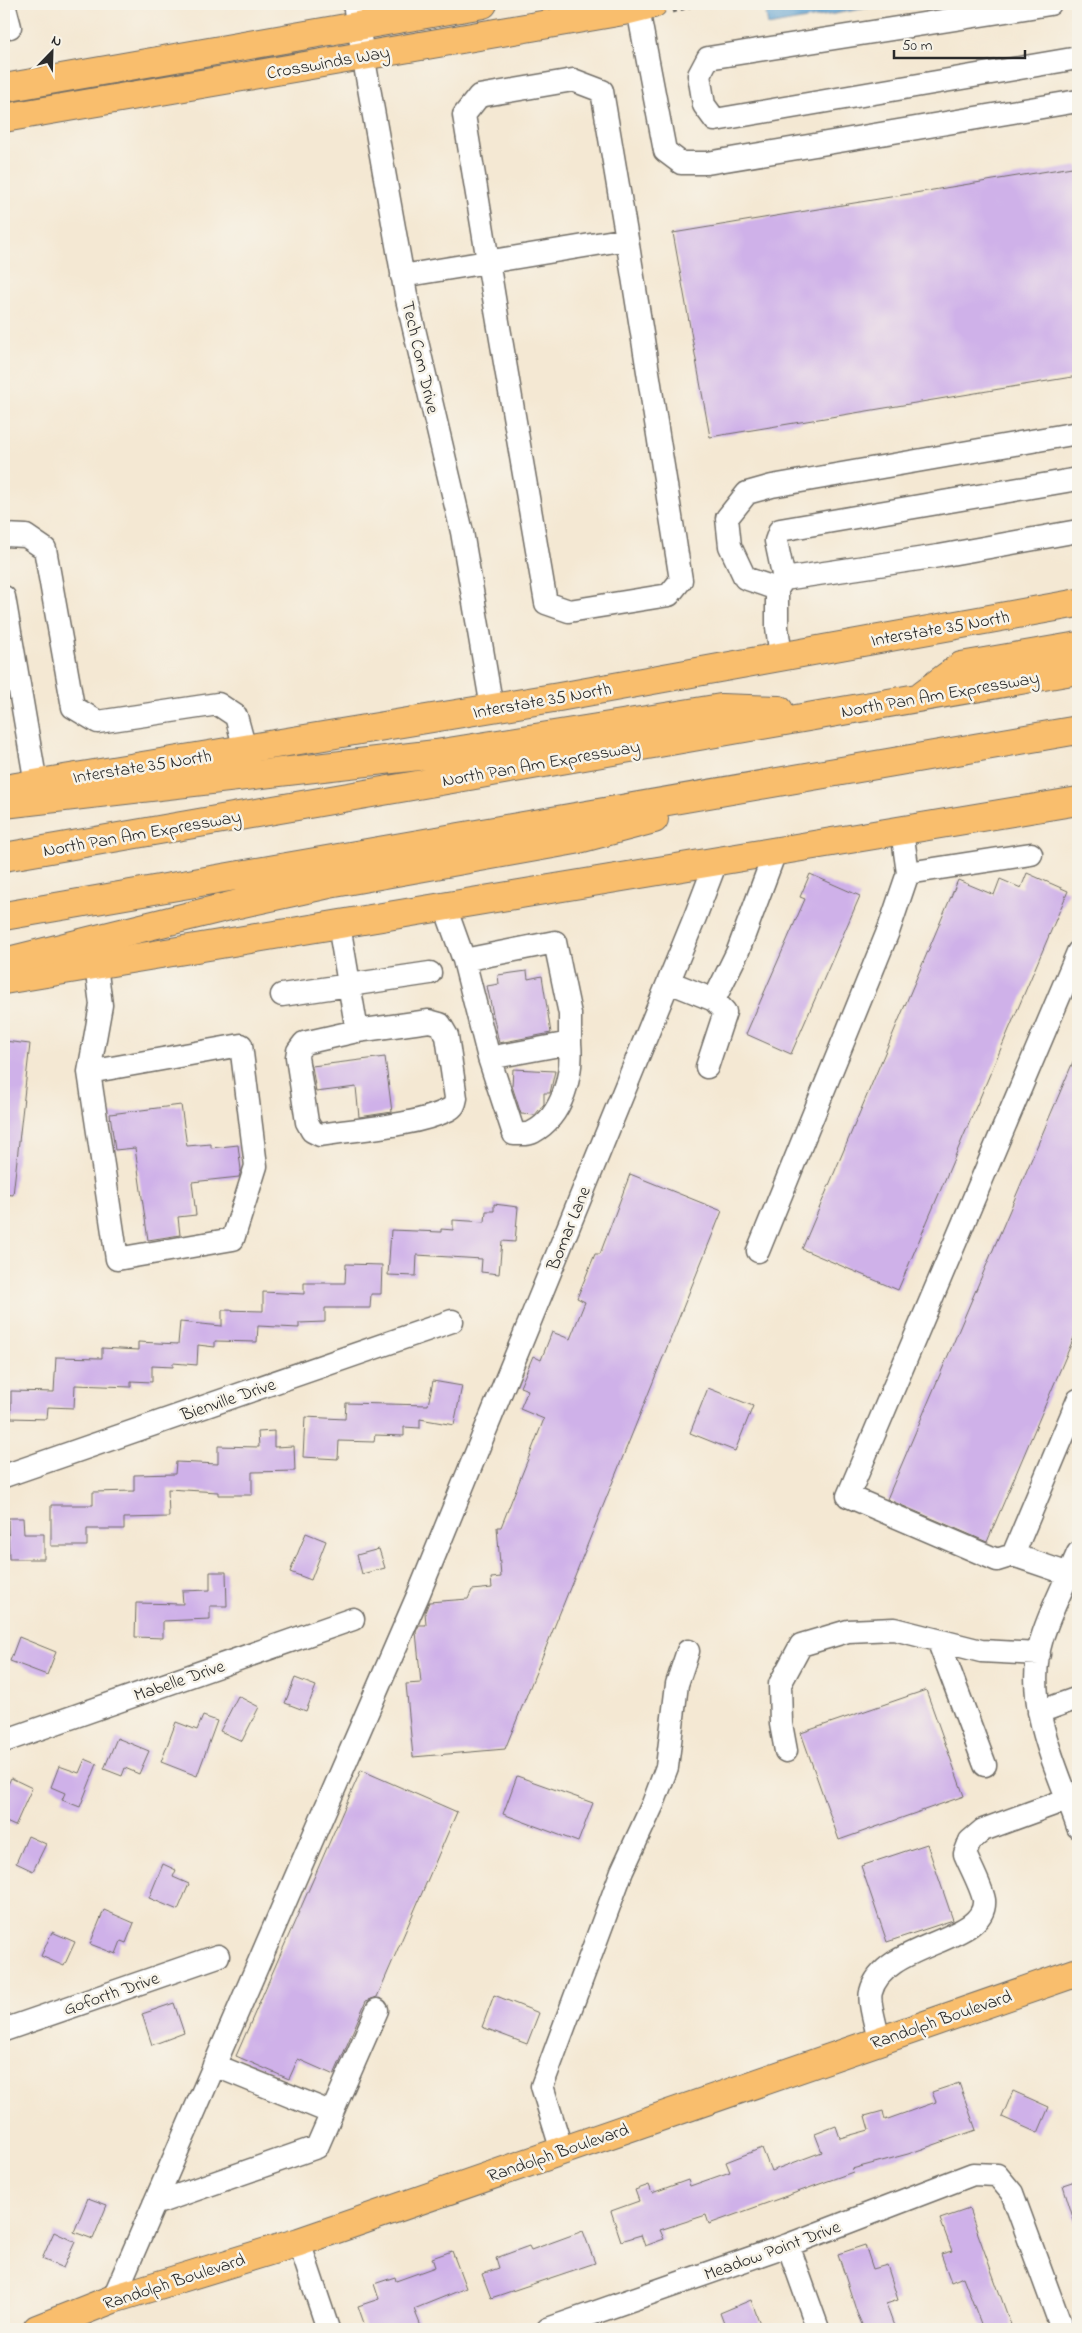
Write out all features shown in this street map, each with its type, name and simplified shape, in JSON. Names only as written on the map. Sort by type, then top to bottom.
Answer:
[{"type":"main road","name":"Crosswinds Way","points":[[4,88],[355,15],[483,4]]},
{"type":"main road","name":"Crosswinds Way","points":[[4,118],[649,7]]},
{"type":"main road","name":"Interstate 35 North","points":[[4,789],[492,708],[1078,602]]},
{"type":"main road","points":[[918,698],[961,666],[1078,646]]},
{"type":"main road","name":"North Pan Am Expressway","points":[[4,857],[1078,670]]},
{"type":"main road","points":[[4,804],[436,754],[720,708],[833,712]]},
{"type":"main road","points":[[4,916],[1078,730]]},
{"type":"main road","points":[[862,767],[1078,748]]},
{"type":"main road","points":[[4,962],[274,896],[575,840],[829,772]]},
{"type":"main road","points":[[4,980],[1078,801]]},
{"type":"main road","name":"Randolph Boulevard","points":[[37,2329],[113,2299],[299,2242],[1078,1972]]},
{"type":"street","points":[[4,4],[10,28]]},
{"type":"street","points":[[1050,4],[708,58],[699,75],[704,106],[715,120],[1078,58]]},
{"type":"street","points":[[649,7],[665,152],[681,163],[707,162],[1078,101]]},
{"type":"street","name":"Tech Com Drive","points":[[355,15],[402,276],[462,532],[492,708]]},
{"type":"street","points":[[573,80],[602,91],[627,239],[681,580],[669,594],[569,611],[546,603],[464,115],[479,96],[573,80]]},
{"type":"street","points":[[402,276],[627,239]]},
{"type":"street","points":[[1078,434],[772,486],[747,493],[727,518],[730,546],[746,578],[780,584],[1078,531]]},
{"type":"street","points":[[781,657],[777,627],[780,584],[776,541],[780,530],[1078,478]]},
{"type":"street","points":[[5,528],[26,536],[45,549],[73,707],[98,722],[218,704],[236,716],[245,749]]},
{"type":"street","points":[[4,597],[36,784]]},
{"type":"street","points":[[758,1251],[889,929],[908,873],[902,831]]},
{"type":"street","points":[[714,1000],[738,951],[775,852]]},
{"type":"street","points":[[908,873],[1031,854]]},
{"type":"street","name":"Bomar Lane","points":[[113,2299],[419,1593],[669,982],[716,862]]},
{"type":"street","points":[[445,907],[464,960],[489,1058],[514,1134],[532,1133],[551,1118],[564,1094],[572,1061],[570,1014],[555,942],[464,960]]},
{"type":"street","points":[[339,925],[357,1032]]},
{"type":"street","points":[[1069,1574],[1013,1556],[997,1560],[848,1496],[1078,952]]},
{"type":"street","points":[[89,1072],[241,1045],[256,1166],[233,1239],[117,1259],[89,1072],[101,1005],[96,965]]},
{"type":"street","points":[[282,995],[430,973]]},
{"type":"street","points":[[669,982],[714,1000],[725,1012],[707,1067]]},
{"type":"street","points":[[428,1021],[440,1024],[446,1036],[456,1098],[454,1105],[449,1110],[414,1120],[320,1135],[312,1131],[307,1122],[297,1057],[298,1051],[304,1043],[357,1032],[428,1021]]},
{"type":"street","points":[[489,1058],[570,1043]]},
{"type":"street","name":"Bienville Drive","points":[[4,1476],[452,1321]]},
{"type":"street","points":[[1013,1556],[1078,1400]]},
{"type":"street","points":[[1078,1553],[1042,1638],[1038,1654],[1036,1687],[1039,1712],[1069,1774],[1068,1800],[1078,1827]]},
{"type":"street","name":"Mabelle Drive","points":[[4,1740],[353,1619]]},
{"type":"street","points":[[786,1751],[781,1724],[780,1684],[801,1645],[848,1630],[894,1629],[981,1651],[1038,1654]]},
{"type":"street","points":[[938,1640],[985,1765]]},
{"type":"street","points":[[562,2151],[542,2086],[622,1871],[653,1804],[667,1766],[677,1684],[688,1651]]},
{"type":"street","points":[[1039,1712],[1078,1698]]},
{"type":"street","points":[[879,2041],[870,1993],[878,1975],[898,1958],[966,1930],[980,1916],[984,1901],[965,1854],[970,1841],[983,1830],[1068,1800]]},
{"type":"street","name":"Goforth Drive","points":[[4,2030],[218,1956]]},
{"type":"street","points":[[154,2204],[317,2147],[377,2010]]},
{"type":"street","points":[[214,2065],[332,2113]]},
{"type":"street","name":"Meadow Point Drive","points":[[562,2327],[788,2245],[972,2174],[997,2175],[1012,2193],[1062,2329]]},
{"type":"street","points":[[299,2242],[328,2329]]},
{"type":"street","points":[[788,2245],[818,2329]]},
{"type":"path","points":[[649,7],[699,4]]},
{"type":"water","points":[[786,4],[889,4],[768,26],[766,14]]},
{"type":"building","points":[[1078,166],[1078,376],[710,437],[673,233]]},
{"type":"building","points":[[1027,873],[1068,891],[898,1290],[802,1249],[958,880],[994,895],[1000,879],[1021,888]]},
{"type":"building","points":[[810,874],[860,896],[791,1054],[746,1034],[805,899],[800,897]]},
{"type":"building","points":[[527,971],[528,979],[542,976],[551,1033],[499,1043],[487,986],[499,984],[498,975]]},
{"type":"building","points":[[4,1041],[30,1044],[13,1195],[4,1194]]},
{"type":"building","points":[[1078,1050],[1078,1328],[987,1542],[887,1499]]},
{"type":"building","points":[[385,1057],[392,1112],[359,1117],[356,1087],[316,1092],[312,1066]]},
{"type":"building","points":[[513,1069],[555,1071],[550,1093],[544,1093],[544,1104],[535,1115],[521,1114],[512,1086]]},
{"type":"building","points":[[181,1105],[187,1146],[211,1144],[211,1148],[238,1145],[241,1170],[239,1177],[192,1182],[196,1215],[178,1217],[180,1235],[148,1240],[135,1148],[115,1150],[110,1114]]},
{"type":"building","points":[[630,1174],[722,1211],[505,1749],[413,1757],[406,1684],[421,1683],[416,1632],[419,1625],[426,1625],[425,1612],[429,1602],[468,1599],[472,1590],[492,1588],[491,1578],[501,1577],[497,1527],[501,1527],[544,1419],[520,1409],[528,1390],[520,1387],[533,1356],[541,1360],[552,1332],[570,1339],[585,1302],[577,1298],[595,1254],[600,1254]]},
{"type":"building","points":[[494,1204],[518,1207],[515,1242],[502,1241],[499,1274],[481,1272],[482,1259],[417,1255],[416,1276],[388,1275],[391,1230],[441,1232],[441,1229],[453,1230],[453,1220],[485,1222],[486,1211],[494,1211]]},
{"type":"building","points":[[346,1264],[382,1265],[381,1294],[371,1294],[370,1308],[325,1308],[325,1322],[299,1323],[299,1328],[258,1326],[257,1342],[215,1341],[215,1347],[198,1345],[197,1365],[173,1363],[173,1367],[152,1366],[152,1382],[131,1381],[131,1387],[75,1385],[74,1408],[48,1407],[47,1419],[11,1418],[11,1391],[54,1392],[56,1357],[102,1358],[102,1348],[138,1350],[138,1342],[178,1344],[180,1322],[222,1326],[222,1310],[263,1311],[263,1292],[304,1294],[304,1283],[345,1283]]},
{"type":"building","points":[[433,1381],[462,1386],[454,1425],[420,1419],[420,1428],[404,1427],[404,1436],[375,1435],[374,1442],[339,1441],[338,1459],[303,1457],[305,1417],[345,1419],[346,1403],[428,1405]]},
{"type":"building","points":[[708,1388],[753,1406],[735,1451],[690,1433]]},
{"type":"building","points":[[274,1431],[274,1447],[294,1446],[295,1471],[252,1472],[252,1495],[218,1495],[218,1492],[168,1489],[169,1517],[124,1518],[124,1529],[87,1529],[87,1546],[51,1546],[51,1505],[93,1505],[93,1492],[134,1491],[134,1475],[175,1474],[176,1462],[218,1464],[218,1446],[259,1447],[258,1432]]},
{"type":"building","points":[[8,1518],[23,1518],[24,1534],[44,1534],[44,1559],[9,1559]]},
{"type":"building","points":[[306,1533],[326,1541],[311,1580],[290,1572]]},
{"type":"building","points":[[379,1549],[385,1568],[362,1574],[357,1555]]},
{"type":"building","points":[[210,1572],[226,1572],[227,1606],[210,1606],[210,1619],[163,1621],[163,1638],[135,1637],[136,1603],[183,1604],[182,1591],[210,1590]]},
{"type":"building","points":[[19,1637],[56,1652],[47,1675],[10,1661]]},
{"type":"building","points":[[295,1678],[316,1686],[306,1711],[285,1703]]},
{"type":"building","points":[[926,1690],[964,1796],[839,1840],[801,1733]]},
{"type":"building","points":[[238,1696],[259,1707],[242,1741],[220,1731]]},
{"type":"building","points":[[203,1716],[217,1721],[197,1776],[161,1762],[176,1722],[197,1730]]},
{"type":"building","points":[[117,1738],[149,1751],[139,1774],[125,1768],[122,1776],[104,1769]]},
{"type":"building","points":[[85,1759],[97,1764],[80,1807],[62,1800],[65,1793],[51,1787],[59,1766],[79,1773]]},
{"type":"building","points":[[361,1770],[457,1812],[377,1997],[366,2001],[334,2075],[298,2059],[289,2079],[236,2056]]},
{"type":"building","points":[[517,1776],[593,1803],[578,1842],[503,1814]]},
{"type":"building","points":[[11,1778],[32,1788],[15,1826],[4,1821],[4,1793]]},
{"type":"building","points":[[28,1836],[46,1844],[33,1871],[16,1863]]},
{"type":"building","points":[[927,1844],[953,1920],[887,1942],[861,1866]]},
{"type":"building","points":[[163,1864],[176,1870],[173,1877],[189,1884],[178,1910],[149,1898]]},
{"type":"building","points":[[104,1910],[134,1923],[126,1943],[121,1941],[116,1954],[90,1944]]},
{"type":"building","points":[[52,1932],[75,1942],[64,1966],[41,1956]]},
{"type":"building","points":[[494,1995],[539,2013],[527,2044],[482,2027]]},
{"type":"building","points":[[174,2003],[184,2033],[152,2045],[142,2014]]},
{"type":"building","points":[[959,2083],[976,2130],[908,2154],[852,2169],[853,2172],[709,2224],[706,2215],[660,2230],[664,2239],[645,2246],[641,2235],[621,2241],[611,2211],[639,2201],[635,2190],[649,2185],[652,2193],[688,2180],[690,2186],[730,2172],[726,2162],[762,2148],[771,2171],[822,2152],[815,2134],[836,2126],[840,2138],[869,2130],[865,2116],[883,2111],[885,2120],[936,2102],[932,2092]]},
{"type":"building","points":[[1013,2091],[1049,2107],[1038,2133],[1002,2117]]},
{"type":"building","points":[[1078,2180],[1078,2224],[1075,2224],[1063,2185]]},
{"type":"building","points":[[88,2198],[107,2205],[93,2239],[74,2232]]},
{"type":"building","points":[[969,2209],[1011,2325],[1000,2329],[983,2329],[963,2277],[951,2282],[941,2254],[952,2251],[940,2219]]},
{"type":"building","points":[[583,2231],[595,2263],[491,2298],[482,2274],[499,2268],[496,2258],[529,2246],[531,2250]]},
{"type":"building","points":[[54,2232],[75,2242],[63,2268],[42,2259]]},
{"type":"building","points":[[865,2245],[873,2269],[887,2265],[898,2300],[886,2304],[895,2329],[864,2329],[857,2313],[838,2254]]},
{"type":"building","points":[[452,2251],[466,2288],[414,2309],[422,2329],[366,2329],[358,2306],[379,2299],[374,2284],[395,2277],[396,2281],[435,2267],[432,2258]]},
{"type":"building","points":[[751,2300],[762,2329],[726,2329],[720,2313]]}]
